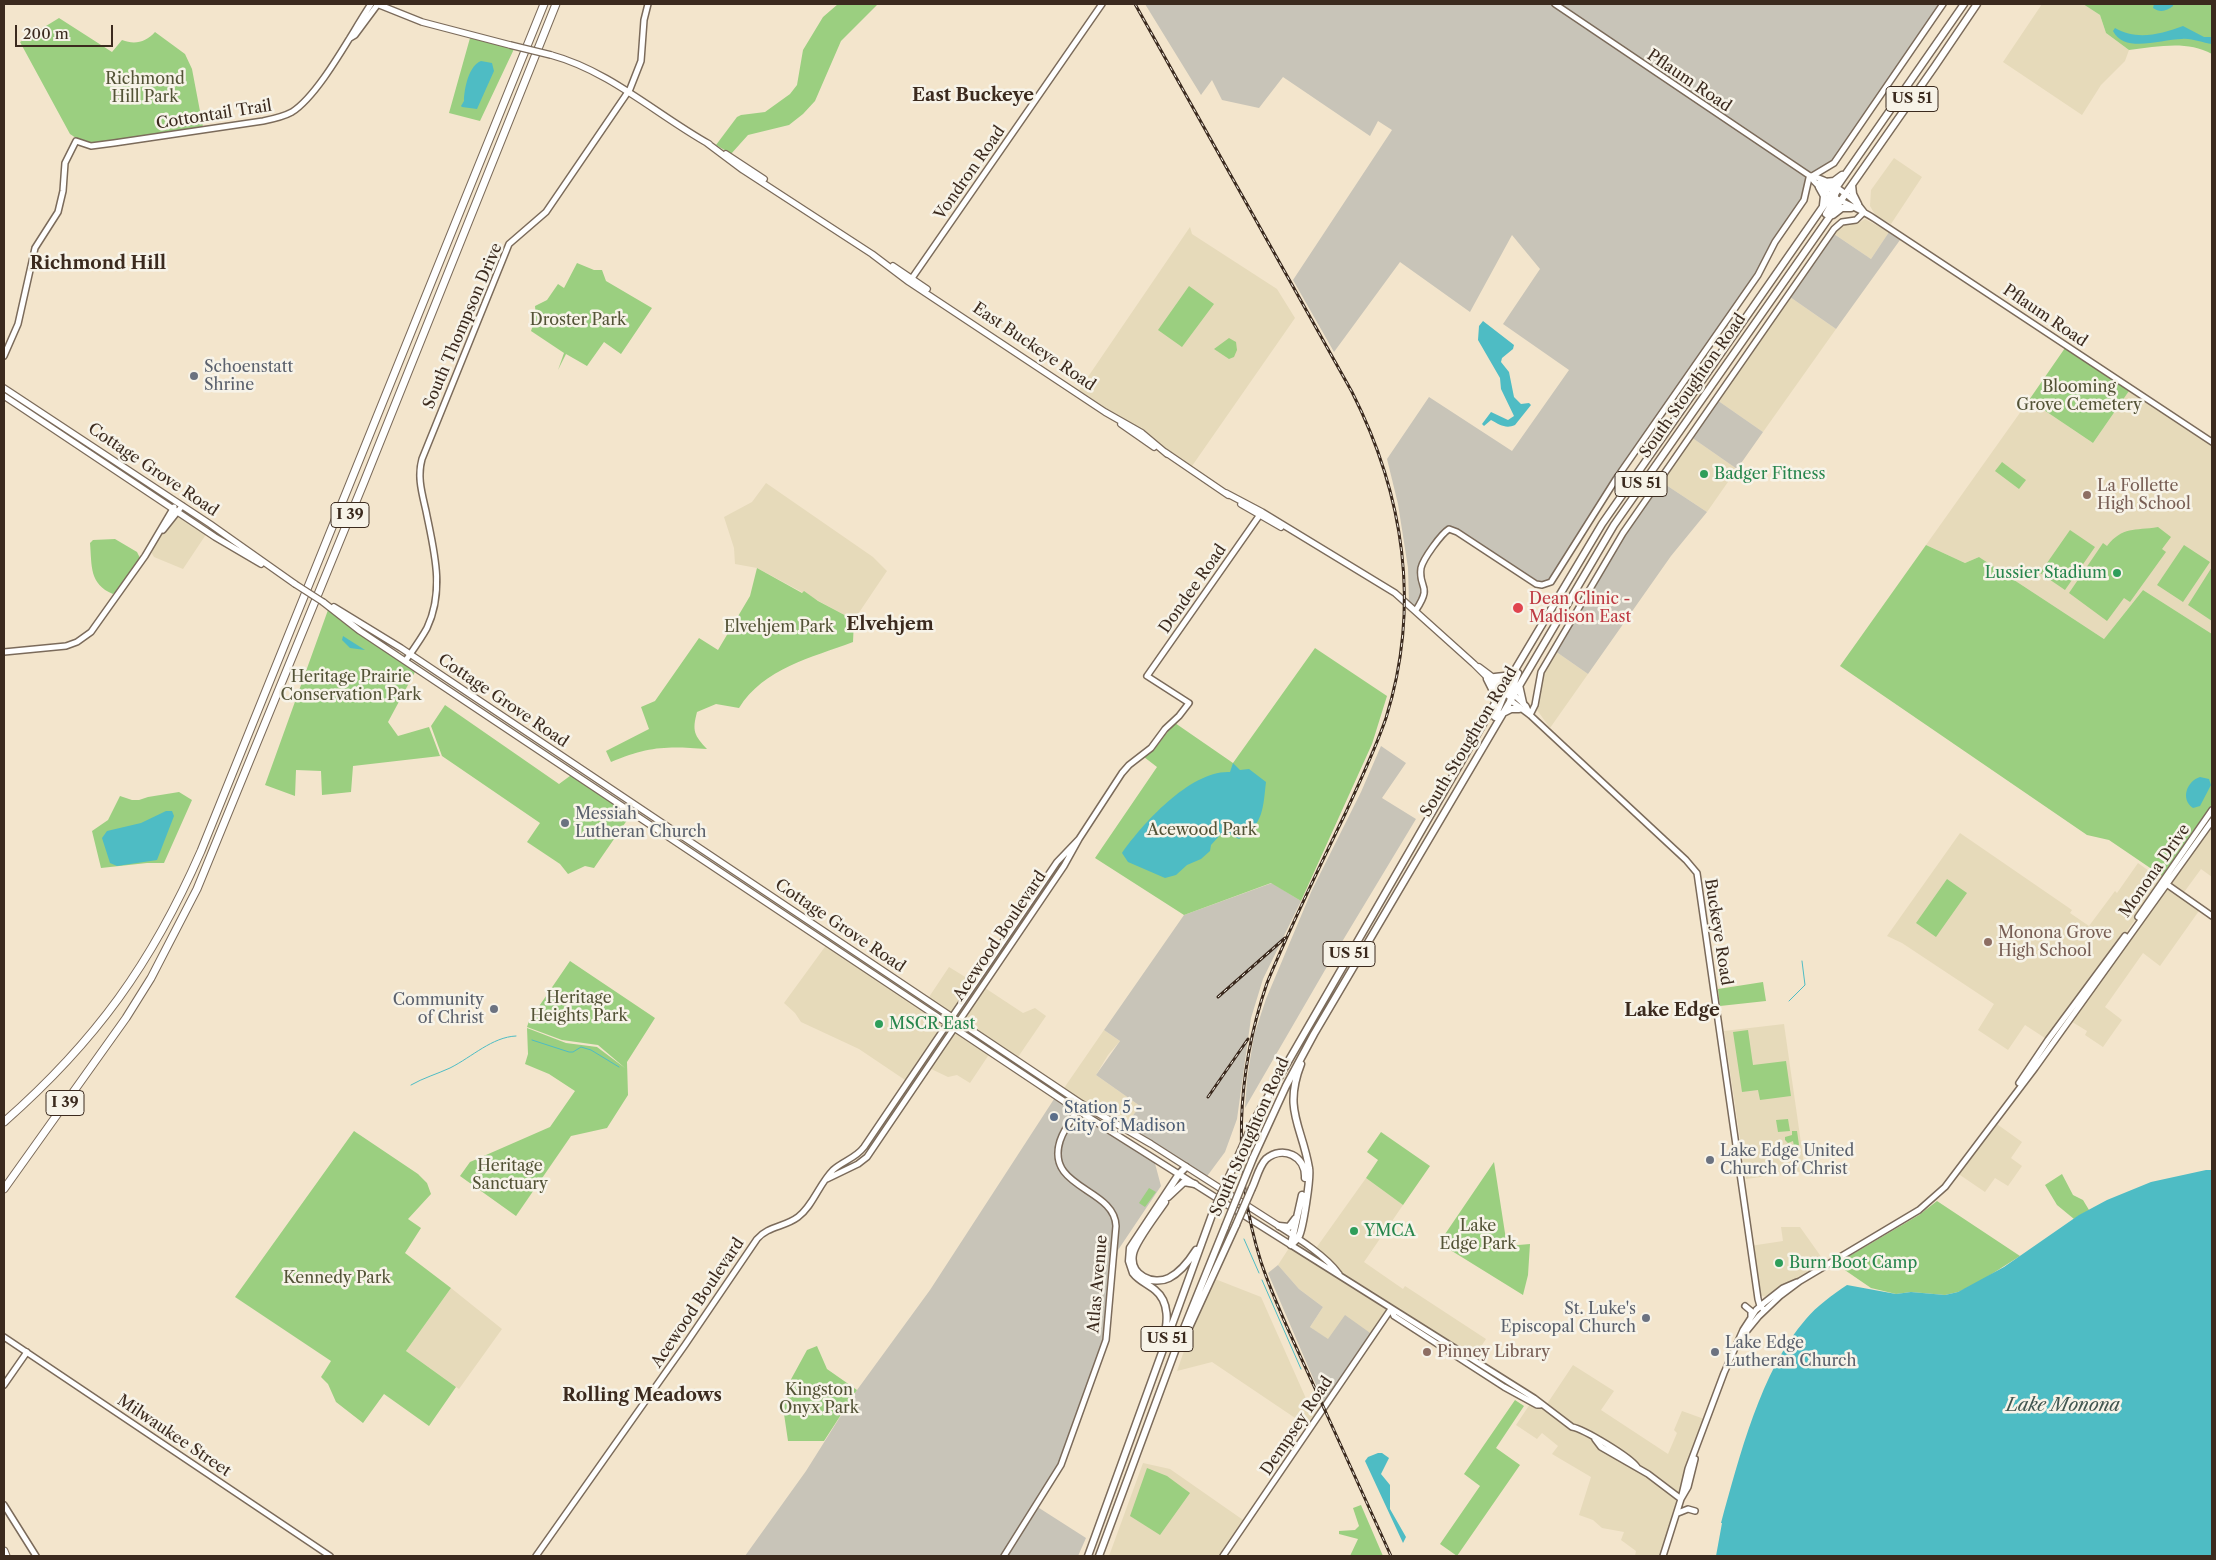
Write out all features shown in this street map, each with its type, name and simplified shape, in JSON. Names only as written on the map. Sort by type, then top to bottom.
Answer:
[{"type":"highway","name":"I 39","points":[[4,1122],[51,1079],[95,1030],[133,980],[178,902],[201,851],[544,4]]},
{"type":"highway","name":"I 39","points":[[4,1190],[126,1018],[151,978],[197,889],[364,482],[556,4]]},
{"type":"highway","points":[[4,1551],[6,1556]]},
{"type":"main road","name":"East Buckeye Road","points":[[377,4],[422,22],[576,61],[594,68],[742,169],[911,280],[1105,412],[1137,436],[1259,516],[1298,536]]},
{"type":"main road","name":"South Stoughton Road","points":[[1088,1556],[1212,1212],[1255,1119],[1495,705],[1519,685],[1614,525],[1828,218],[1847,172],[1964,4]]},
{"type":"main road","name":"South Stoughton Road","points":[[1099,1556],[1163,1383],[1225,1226],[1286,1086],[1314,1034],[1502,714],[1513,675],[1620,497],[1823,207],[1852,184],[1976,4]]},
{"type":"main road","points":[[1804,251],[1867,145]]},
{"type":"main road","points":[[1825,182],[1835,181],[1847,172]]},
{"type":"main road","points":[[1852,184],[1853,194],[1858,204]]},
{"type":"main road","points":[[1819,187],[1824,196],[1823,207]]},
{"type":"main road","points":[[1828,218],[1840,209],[1851,208]]},
{"type":"main road","name":"Cottage Grove Road","points":[[4,388],[180,504],[323,602],[360,630],[408,658],[1082,1104],[1279,1226]]},
{"type":"main road","name":"Cottage Grove Road","points":[[4,396],[229,546],[285,577]]},
{"type":"main road","name":"East Buckeye Road","points":[[1226,493],[1262,512],[1298,536],[1395,593],[1508,693]]},
{"type":"main road","points":[[1468,770],[1549,618],[1552,608]]},
{"type":"main road","name":"Cottage Grove Road","points":[[408,658],[953,1028],[1291,1245]]},
{"type":"main road","points":[[1495,705],[1491,678],[1513,675]]},
{"type":"main road","points":[[1502,714],[1521,706],[1519,685]]},
{"type":"main road","points":[[1291,1245],[1295,1237],[1310,1170],[1296,1123],[1294,1091],[1298,1071],[1314,1034]]},
{"type":"main road","points":[[1163,1383],[1266,1160],[1279,1153],[1291,1154],[1302,1162],[1305,1170],[1306,1176],[1295,1237]]},
{"type":"main road","points":[[1128,1446],[1164,1336],[1166,1320],[1166,1309],[1160,1295],[1136,1277],[1131,1270],[1129,1252],[1137,1236],[1186,1167]]},
{"type":"main road","points":[[1180,1175],[1168,1197],[1134,1248],[1133,1263],[1140,1274],[1155,1281],[1171,1278],[1189,1261],[1206,1232]]},
{"type":"main road","points":[[1168,1197],[1184,1182],[1195,1184]]},
{"type":"main road","points":[[1279,1226],[1289,1227],[1292,1225],[1300,1203]]},
{"type":"street","name":"Cottontail Trail","points":[[5,350],[18,324],[36,248],[58,212],[63,191],[65,162],[76,141],[88,146],[106,144],[279,118],[292,112],[307,99],[350,38],[371,4]]},
{"type":"street","name":"Cottontail Trail","points":[[350,38],[377,4]]},
{"type":"street","name":"South Thompson Drive","points":[[408,658],[429,622],[436,600],[438,577],[418,475],[422,459],[510,244],[517,235],[546,212],[628,91],[640,61],[643,24],[648,4]]},
{"type":"street","points":[[1094,4],[1101,6]]},
{"type":"street","name":"Pflaum Road","points":[[1556,4],[1810,176],[1825,182],[1851,208],[1864,212],[2212,442]]},
{"type":"street","points":[[1530,715],[1535,705],[1539,676],[1544,665],[1641,505],[1834,229],[1842,222],[1856,220],[1864,212],[1857,205],[1821,185],[1810,176],[1828,168],[1834,163],[1943,4]]},
{"type":"street","name":"Vondron Road","points":[[911,280],[1101,6]]},
{"type":"street","name":"Pflaum Road","points":[[1810,176],[1819,187],[1858,204],[1864,212]]},
{"type":"street","name":"South Stoughton Road","points":[[1416,610],[1425,593],[1421,572],[1422,564],[1449,529],[1457,532],[1536,584],[1545,585],[1553,579],[1611,486],[1761,270],[1775,242],[1804,200],[1806,184],[1810,176]]},
{"type":"street","points":[[4,356],[5,350]]},
{"type":"street","points":[[4,652],[59,647],[72,644],[85,637],[100,622],[180,504]]},
{"type":"street","name":"Dondee Road","points":[[1189,703],[1147,676],[1259,516]]},
{"type":"street","name":"Buckeye Road","points":[[1508,693],[1686,860],[1697,873],[1756,1287],[1762,1308]]},
{"type":"street","name":"Acewood Boulevard","points":[[825,1180],[858,1164],[867,1157],[1064,866],[1079,839],[1129,764],[1151,748],[1165,729],[1189,703]]},
{"type":"street","name":"Monona Drive","points":[[2165,882],[2212,810]]},
{"type":"street","name":"Monona Drive","points":[[1741,1338],[1751,1316],[1800,1281],[1919,1210],[1934,1198],[1957,1173],[2165,882],[2212,820]]},
{"type":"street","name":"Acewood Boulevard","points":[[536,1556],[683,1348],[757,1239],[768,1230],[792,1222],[800,1216],[834,1169],[861,1151],[1057,862],[1079,839]]},
{"type":"street","points":[[2165,882],[2212,916]]},
{"type":"street","points":[[1078,1110],[1082,1104]]},
{"type":"street","name":"Atlas Avenue","points":[[1004,1556],[1061,1465],[1108,1334],[1116,1226],[1115,1216],[1106,1204],[1068,1177],[1062,1167],[1058,1154],[1062,1135],[1078,1110]]},
{"type":"street","name":"Cottage Grove Road","points":[[1279,1226],[1335,1268],[1340,1274],[1391,1309],[1394,1316],[1526,1400],[1575,1423],[1577,1428],[1595,1439],[1602,1447],[1637,1466],[1681,1499]]},
{"type":"street","name":"Cottage Grove Road","points":[[1291,1245],[1332,1272],[1340,1274]]},
{"type":"street","name":"Monona Drive","points":[[1663,1556],[1681,1499],[1689,1485],[1698,1446],[1724,1373],[1741,1338],[1771,1297],[1800,1281]]},
{"type":"street","points":[[1756,1287],[1762,1296],[1771,1297]]},
{"type":"street","points":[[1745,1306],[1750,1311],[1751,1316]]},
{"type":"street","name":"Dempsey Road","points":[[1222,1556],[1391,1309]]},
{"type":"street","name":"Milwaukee Street","points":[[4,1337],[330,1556]]},
{"type":"street","points":[[4,1385],[27,1352]]},
{"type":"street","points":[[4,1505],[36,1556]]},
{"type":"street","points":[[1677,1513],[1684,1509],[1695,1511]]},
{"type":"shaded area","points":[[1145,4],[1943,4],[1834,163],[1813,174],[1806,191],[1758,275],[1616,479],[1553,579],[1542,585],[1453,529],[1443,534],[1421,570],[1425,588],[1416,610],[1409,604],[1408,568],[1398,504],[1387,459],[1429,397],[1512,451],[1569,370],[1503,324],[1540,269],[1512,235],[1470,312],[1400,262],[1334,352],[1293,280],[1392,130],[1378,121],[1370,136],[1283,77],[1259,108],[1222,100],[1212,80],[1201,95]]},
{"type":"shaded area","points":[[2042,4],[2083,4],[2100,15],[2106,33],[2129,50],[2125,61],[2101,85],[2082,115],[2003,62]]},
{"type":"shaded area","points":[[1894,158],[1922,177],[1891,224],[1876,216],[1870,206],[1871,190]]},
{"type":"shaded area","points":[[1865,219],[1889,232],[1871,259],[1834,234],[1844,224],[1857,224]]},
{"type":"shaded area","points":[[1190,227],[1192,234],[1277,289],[1295,318],[1192,466],[1079,390]]},
{"type":"shaded area","points":[[1889,232],[1900,240],[1836,329],[1790,297],[1834,234],[1871,259]]},
{"type":"shaded area","points":[[1790,297],[1836,329],[1763,432],[1717,400]]},
{"type":"shaded area","name":"La Follette High School","points":[[2129,391],[2212,446],[2212,634],[2143,590],[2104,639],[1979,557],[1965,563],[1926,545],[2029,400],[2093,443]]},
{"type":"shaded area","points":[[1717,400],[1763,432],[1737,469],[1691,437]]},
{"type":"shaded area","points":[[1691,437],[1737,469],[1707,512],[1660,481]]},
{"type":"shaded area","points":[[1660,481],[1707,512],[1671,556],[1588,674],[1555,651],[1615,551]]},
{"type":"shaded area","points":[[766,483],[873,557],[887,571],[854,620],[757,568],[735,564],[734,548],[724,517],[752,502]]},
{"type":"shaded area","points":[[179,516],[207,533],[183,569],[154,557],[151,552],[165,530]]},
{"type":"shaded area","points":[[1555,651],[1588,674],[1550,728],[1537,710],[1541,677]]},
{"type":"shaded area","points":[[1381,746],[1406,763],[1382,798],[1416,819],[1245,1108],[1247,1079],[1254,1035],[1266,999],[1312,890],[1361,792]]},
{"type":"shaded area","points":[[2212,821],[2212,877],[2201,869],[2182,895],[2201,908],[2160,966],[2143,953],[2105,1007],[2122,1020],[2103,1047],[2085,1035],[2087,1031],[2069,1020]]},
{"type":"shaded area","name":"Monona Grove High School","points":[[1960,833],[2072,910],[2070,913],[2089,926],[2115,891],[2117,893],[2138,863],[2163,881],[2048,1040],[2025,1025],[2008,1050],[1978,1030],[1994,1004],[1902,943],[1887,936]]},
{"type":"shaded area","points":[[1272,883],[1301,901],[1263,979],[1251,1018],[1237,1119],[1225,1152],[1205,1179],[1123,1129],[1140,1106],[1096,1075],[1120,1041],[1104,1030],[1184,915]]},
{"type":"shaded area","points":[[827,944],[947,1024],[908,1082],[859,1049],[801,1022],[795,1013],[784,1003]]},
{"type":"shaded area","points":[[949,967],[975,983],[952,1017],[927,1000]]},
{"type":"shaded area","points":[[982,986],[1023,1013],[1035,1008],[1046,1016],[1016,1060],[958,1021]]},
{"type":"shaded area","points":[[1784,1024],[1805,1171],[1746,1179],[1724,1031]]},
{"type":"shaded area","points":[[953,1028],[990,1053],[970,1083],[957,1075],[948,1077],[927,1067]]},
{"type":"shaded area","points":[[1104,1030],[1120,1041],[1108,1055],[1096,1075],[1140,1106],[1123,1129],[1062,1091]]},
{"type":"shaded area","points":[[1056,1096],[1153,1156],[1161,1186],[1114,1256],[1108,1334],[1061,1465],[1036,1506],[1086,1538],[1078,1556],[745,1556],[806,1471],[857,1390],[930,1290]]},
{"type":"shaded area","points":[[1994,1122],[2022,1142],[2011,1158],[2022,1166],[2008,1186],[1995,1178],[1985,1192],[1957,1173]]},
{"type":"shaded area","points":[[1366,1178],[1403,1205],[1364,1262],[1403,1289],[1405,1286],[1486,1339],[1472,1360],[1391,1309],[1373,1335],[1328,1340],[1310,1327],[1323,1307],[1299,1289],[1278,1265],[1291,1245],[1339,1274],[1314,1251]]},
{"type":"shaded area","points":[[1781,1227],[1800,1227],[1827,1265],[1770,1297],[1766,1297],[1757,1294],[1750,1246],[1783,1241]]},
{"type":"shaded area","points":[[1278,1265],[1299,1289],[1323,1307],[1310,1327],[1328,1339],[1345,1315],[1373,1335],[1325,1406],[1268,1273]]},
{"type":"shaded area","points":[[1210,1277],[1261,1297],[1308,1403],[1319,1414],[1310,1428],[1212,1362],[1177,1371]]},
{"type":"shaded area","points":[[451,1288],[502,1329],[459,1389],[406,1351]]},
{"type":"shaded area","points":[[1573,1365],[1614,1391],[1601,1410],[1668,1454],[1677,1433],[1674,1430],[1682,1411],[1707,1420],[1663,1556],[1635,1556],[1636,1551],[1621,1540],[1624,1532],[1602,1528],[1593,1520],[1579,1515],[1591,1477],[1552,1454],[1558,1446],[1542,1433],[1537,1439],[1516,1425],[1534,1398],[1545,1407]]},
{"type":"shaded area","points":[[1143,1463],[1170,1469],[1246,1522],[1223,1556],[1109,1556]]},
{"type":"green space","points":[[838,4],[878,4],[841,41],[815,101],[789,125],[748,135],[731,154],[716,145],[737,117],[765,112],[790,94],[797,85],[803,50],[823,17]]},
{"type":"green space","points":[[2083,4],[2212,4],[2212,54],[2192,47],[2182,46],[2161,46],[2129,50],[2106,33],[2100,15]]},
{"type":"green space","name":"Richmond Hill Park","points":[[59,18],[112,52],[122,40],[140,42],[155,32],[185,54],[192,69],[203,127],[92,143],[70,134],[20,42]]},
{"type":"green space","points":[[470,38],[514,49],[480,121],[449,113]]},
{"type":"green space","name":"Droster Park","points":[[577,263],[594,270],[602,270],[606,281],[652,308],[621,354],[604,342],[587,366],[566,354],[558,370],[564,353],[531,331],[536,317],[535,306],[547,300],[558,284],[564,288]]},
{"type":"green space","points":[[1189,286],[1214,304],[1182,347],[1158,330]]},
{"type":"green space","points":[[1229,338],[1236,342],[1237,350],[1234,357],[1229,359],[1214,349]]},
{"type":"green space","name":"Blooming Grove Cemetery","points":[[2065,348],[2129,391],[2093,443],[2029,400]]},
{"type":"green space","points":[[2002,462],[2026,480],[2019,489],[1995,471]]},
{"type":"green space","name":"Lussier Stadium","points":[[2158,527],[2171,537],[2162,549],[2166,552],[2130,602],[2124,598],[2107,621],[2069,593],[2103,543],[2107,546],[2118,535],[2130,530]]},
{"type":"green space","points":[[2070,530],[2095,547],[2065,590],[2040,573]]},
{"type":"green space","points":[[115,539],[137,552],[140,558],[113,594],[105,590],[96,580],[92,567],[90,543],[93,540]]},
{"type":"green space","points":[[1926,545],[1965,563],[1979,557],[2104,639],[2143,590],[2212,634],[2212,804],[2162,876],[2109,840],[2087,835],[1840,666]]},
{"type":"green space","points":[[2184,545],[2210,562],[2183,602],[2157,585]]},
{"type":"green space","points":[[2212,567],[2212,621],[2188,605]]},
{"type":"green space","name":"Elvehjem Park","points":[[757,568],[802,593],[804,591],[818,601],[854,620],[853,642],[805,659],[775,674],[749,694],[739,708],[716,704],[697,712],[695,732],[707,749],[658,748],[611,762],[606,751],[649,729],[641,707],[655,701],[699,638],[718,650],[750,596]]},
{"type":"green space","name":"Heritage Prairie Conservation Park","points":[[328,610],[416,670],[388,722],[398,736],[429,727],[440,756],[353,766],[351,792],[322,795],[321,771],[296,770],[295,796],[265,785]]},
{"type":"green space","name":"Acewood Park","points":[[1315,648],[1387,696],[1372,744],[1301,901],[1271,883],[1184,915],[1095,858],[1157,767],[1144,757],[1154,750],[1175,723],[1233,763]]},
{"type":"green space","points":[[445,705],[559,784],[574,773],[632,813],[594,868],[585,866],[568,874],[560,864],[527,842],[540,823],[442,756],[431,726]]},
{"type":"green space","points":[[179,792],[192,800],[164,863],[101,868],[92,831],[108,820],[120,796],[139,800]]},
{"type":"green space","points":[[1947,879],[1967,893],[1936,937],[1916,923]]},
{"type":"green space","name":"Heritage Sanctuary","points":[[570,961],[655,1018],[627,1062],[628,1095],[607,1128],[571,1136],[516,1216],[460,1176],[470,1162],[550,1127],[575,1091],[549,1074],[525,1064],[528,1054],[527,1028],[566,1043],[597,1047],[625,1068],[598,1045],[562,1040],[527,1027],[529,1021]]},
{"type":"green space","points":[[1763,982],[1766,1001],[1720,1006],[1718,989]]},
{"type":"green space","points":[[1748,1030],[1753,1065],[1786,1061],[1791,1096],[1760,1100],[1758,1090],[1742,1092],[1733,1032]]},
{"type":"green space","points":[[1788,1119],[1790,1131],[1778,1132],[1776,1120]]},
{"type":"green space","name":"Kennedy Park","points":[[354,1131],[418,1174],[427,1183],[431,1194],[408,1219],[421,1228],[405,1253],[451,1288],[406,1351],[456,1387],[429,1426],[384,1394],[363,1423],[336,1402],[328,1384],[321,1377],[331,1361],[235,1297]]},
{"type":"green space","points":[[1792,1131],[1797,1131],[1799,1145],[1794,1146],[1793,1141],[1788,1143],[1785,1140],[1785,1137],[1792,1135]]},
{"type":"green space","points":[[1381,1132],[1430,1166],[1403,1205],[1366,1178],[1378,1160],[1367,1152]]},
{"type":"green space","name":"Lake Edge Park","points":[[1494,1162],[1507,1246],[1530,1244],[1528,1275],[1523,1295],[1439,1243]]},
{"type":"green space","points":[[2062,1174],[2073,1195],[2083,1200],[2089,1210],[2074,1219],[2057,1205],[2045,1185]]},
{"type":"green space","points":[[1149,1188],[1156,1192],[1145,1207],[1139,1203]]},
{"type":"green space","points":[[1937,1201],[2020,1256],[1976,1284],[1958,1292],[1945,1295],[1911,1292],[1896,1294],[1871,1288],[1836,1264],[1919,1215]]},
{"type":"green space","name":"Kingston Onyx Park","points":[[817,1346],[827,1369],[857,1390],[824,1441],[788,1441],[784,1414],[780,1408],[794,1388],[789,1383],[807,1350]]},
{"type":"green space","points":[[1515,1400],[1524,1406],[1496,1448],[1520,1465],[1457,1556],[1440,1544],[1480,1486],[1464,1474]]},
{"type":"green space","points":[[1147,1468],[1167,1476],[1190,1493],[1160,1535],[1130,1516]]},
{"type":"green space","points":[[1361,1505],[1383,1556],[1350,1556],[1358,1539],[1339,1534],[1339,1531],[1355,1530],[1359,1526],[1353,1508]]},
{"type":"water","points":[[2154,4],[2173,4],[2173,6],[2161,11],[2153,8]]},
{"type":"water","points":[[2183,26],[2204,37],[2212,37],[2212,44],[2186,39],[2135,44],[2119,38],[2113,31],[2115,28],[2132,34],[2149,35]]},
{"type":"water","points":[[481,61],[492,63],[494,71],[477,109],[462,107],[470,72]]},
{"type":"water","points":[[1483,321],[1514,345],[1513,349],[1502,358],[1501,362],[1509,372],[1514,397],[1521,404],[1529,403],[1531,405],[1515,425],[1509,427],[1491,420],[1484,426],[1482,424],[1491,412],[1508,420],[1514,416],[1501,389],[1500,378],[1478,340],[1479,326]]},
{"type":"water","points":[[343,636],[365,650],[350,648],[342,640]]},
{"type":"water","points":[[1233,763],[1240,770],[1249,769],[1266,782],[1261,815],[1247,834],[1239,839],[1231,835],[1221,834],[1211,845],[1210,851],[1201,859],[1187,865],[1176,875],[1165,878],[1128,862],[1122,853],[1142,827],[1155,814],[1184,789],[1200,780],[1215,774],[1230,772]]},
{"type":"water","points":[[2200,777],[2209,779],[2211,785],[2200,806],[2193,808],[2189,804],[2186,795],[2192,782]]},
{"type":"water","points":[[166,811],[172,811],[174,816],[157,860],[117,866],[110,863],[102,838],[107,831],[141,823]]},
{"type":"water","name":"Lake Monona","points":[[2212,1170],[2212,1556],[1716,1556],[1721,1523],[1744,1443],[1764,1389],[1776,1363],[1790,1340],[1806,1319],[1825,1301],[1847,1285],[1896,1294],[1911,1292],[1945,1295],[1958,1292],[2004,1267],[2079,1215],[2107,1200],[2151,1182]]},
{"type":"water","points":[[1382,1453],[1389,1458],[1381,1474],[1390,1485],[1390,1509],[1406,1537],[1403,1543],[1365,1461],[1368,1457]]},
{"type":"waterway","points":[[1789,1001],[1805,985],[1802,961]]},
{"type":"waterway","points":[[411,1085],[450,1068],[490,1044],[507,1037],[516,1036]]},
{"type":"waterway","points":[[532,1040],[569,1052],[573,1052],[581,1047],[591,1050],[619,1067]]},
{"type":"waterway","points":[[1244,1239],[1259,1273]]},
{"type":"waterway","points":[[1262,1280],[1301,1369]]},
{"type":"railway","points":[[1135,4],[1352,392],[1370,431],[1384,471],[1395,511],[1402,552],[1403,634],[1397,676],[1386,718],[1362,777],[1295,918],[1267,983],[1249,1052],[1242,1122],[1245,1192],[1261,1262],[1272,1293],[1391,1556]]},
{"type":"railway","points":[[1218,997],[1285,938]]},
{"type":"railway","points":[[1208,1097],[1248,1039]]},
{"type":"place","name":"Schoenstatt Shrine","points":[[194,376]]},
{"type":"place","name":"Badger Fitness","points":[[1704,474]]},
{"type":"place","name":"La Follette High School","points":[[2087,495]]},
{"type":"place","name":"Lussier Stadium","points":[[2117,573]]},
{"type":"place","name":"Dean Clinic - Madison East","points":[[1518,608]]},
{"type":"place","name":"Messiah Lutheran Church","points":[[565,823]]},
{"type":"place","name":"Monona Grove High School","points":[[1988,942]]},
{"type":"place","name":"Community of Christ","points":[[494,1009]]},
{"type":"place","name":"MSCR East","points":[[879,1024]]},
{"type":"place","name":"Station 5 - City of Madison","points":[[1054,1117]]},
{"type":"place","name":"Lake Edge United Church of Christ","points":[[1710,1160]]},
{"type":"place","name":"YMCA","points":[[1354,1231]]},
{"type":"place","name":"Burn Boot Camp","points":[[1779,1263]]},
{"type":"place","name":"St. Luke's Episcopal Church","points":[[1646,1318]]},
{"type":"place","name":"Pinney Library","points":[[1427,1352]]},
{"type":"place","name":"Lake Edge Lutheran Church","points":[[1715,1352]]},
{"type":"district","name":"East Buckeye","points":[[973,96]]},
{"type":"district","name":"Richmond Hill","points":[[98,264]]},
{"type":"district","name":"Elvehjem","points":[[890,625]]},
{"type":"district","name":"Lake Edge","points":[[1672,1011]]},
{"type":"district","name":"Rolling Meadows","points":[[642,1396]]},
{"type":"park label","name":"Heritage Heights Park","points":[[579,1007]]}]
